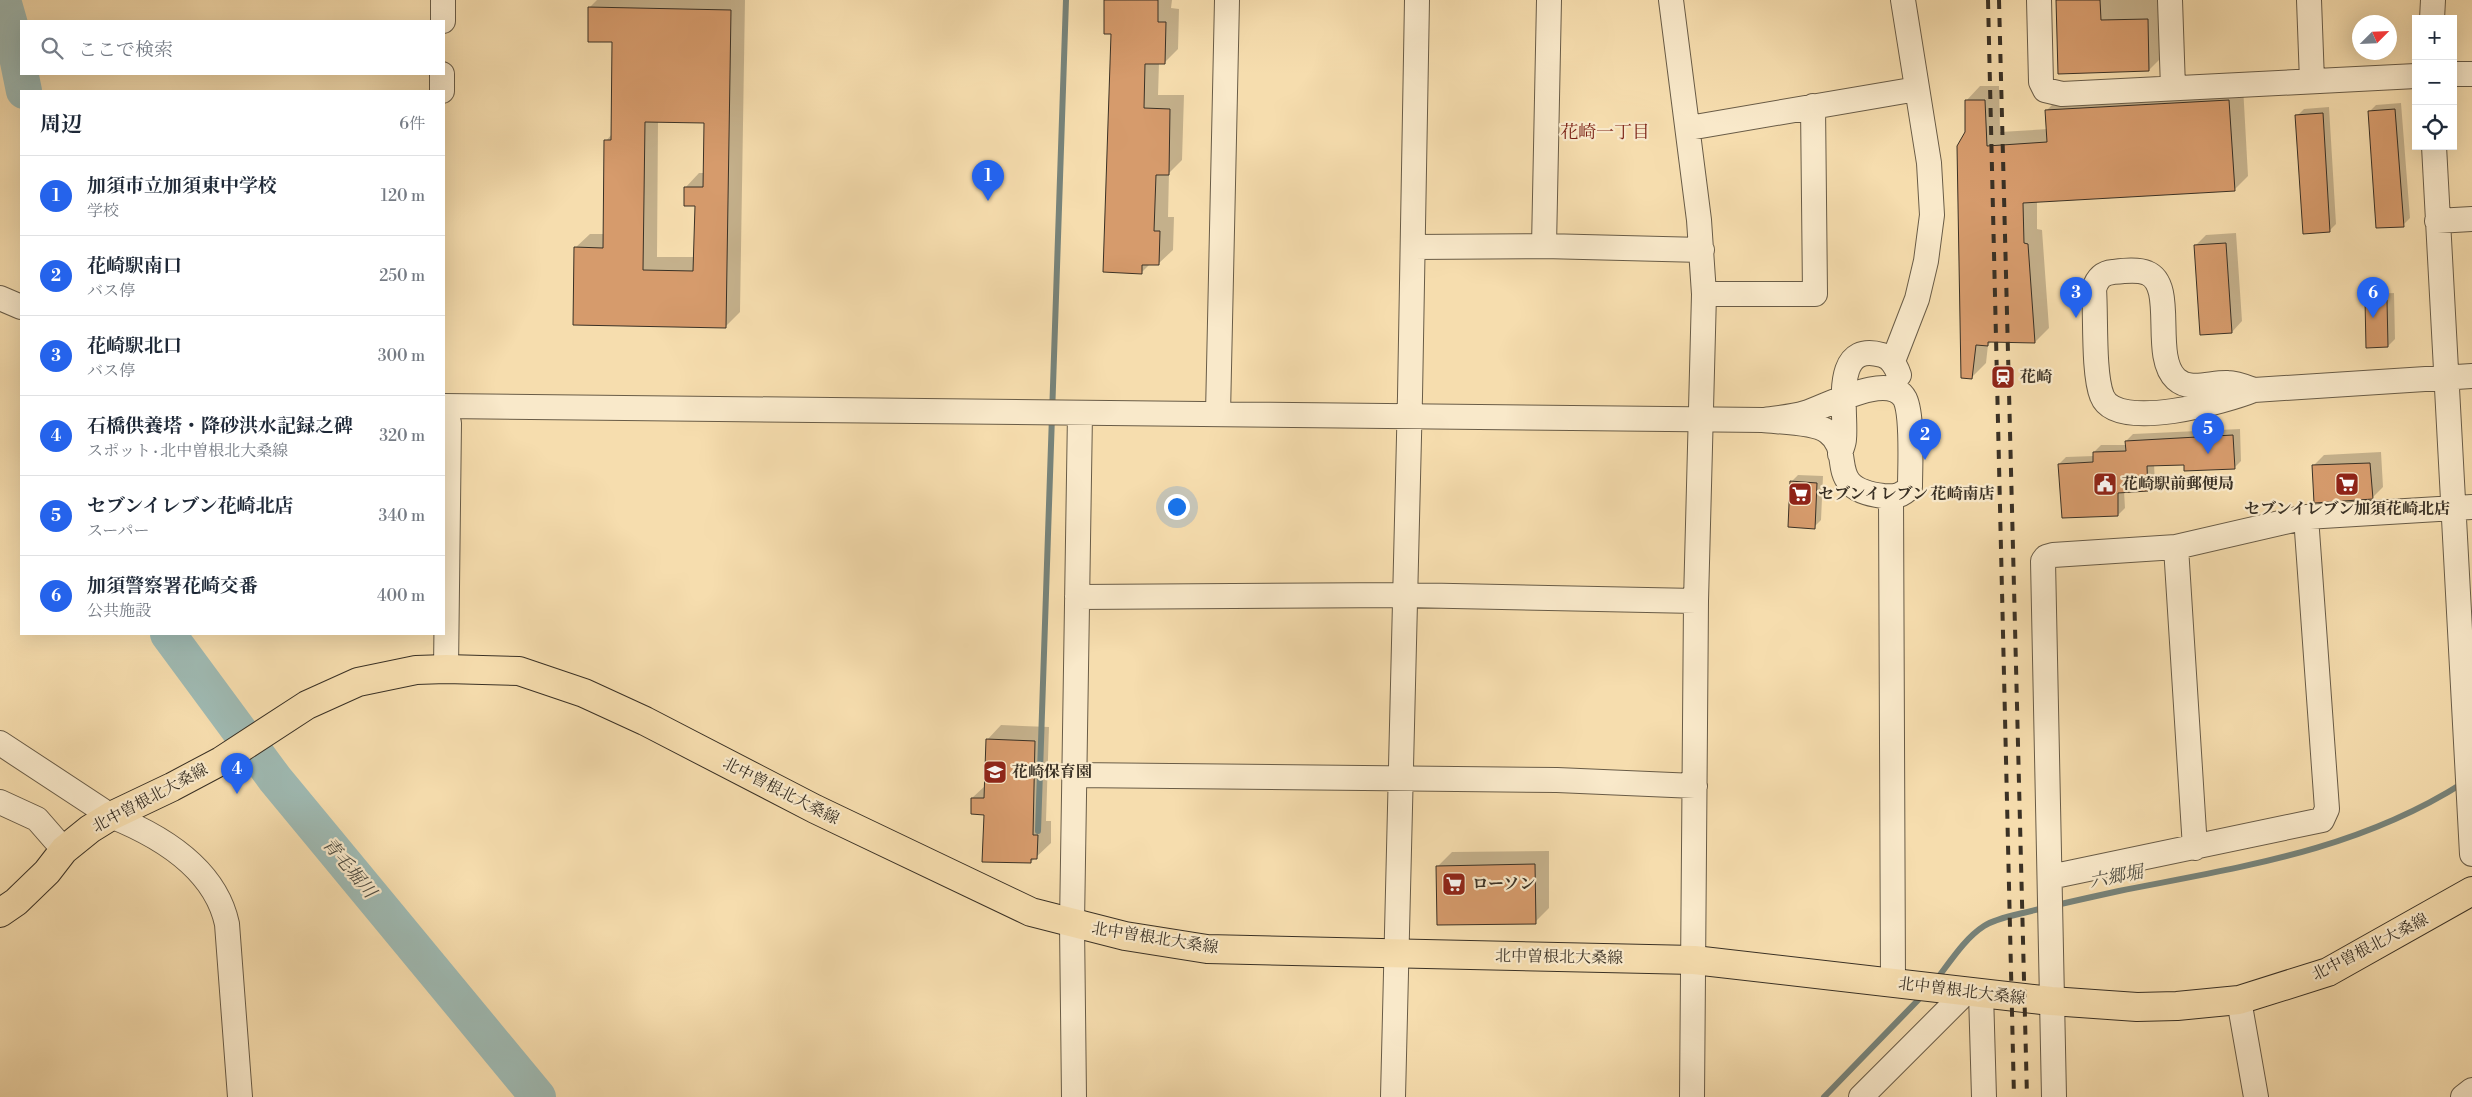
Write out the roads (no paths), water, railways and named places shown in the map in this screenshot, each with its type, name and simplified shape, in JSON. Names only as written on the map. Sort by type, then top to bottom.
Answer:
[{"type":"main road","name":"北中曽根北大桑線","points":[[0,913],[16,902],[47,872],[64,850],[111,816],[172,788],[221,761],[307,705],[358,682],[416,670],[446,669],[519,670],[584,693],[645,721],[815,809],[1031,912],[1125,936],[1207,950],[1694,960],[2051,1001],[2137,1007],[2184,1006],[2239,1000],[2328,972],[2472,892]]},
{"type":"street","points":[[443,0],[443,20]]},
{"type":"street","points":[[1218,414],[1227,0]]},
{"type":"street","points":[[1393,1097],[1410,416],[1417,0]]},
{"type":"street","points":[[1544,246],[1549,0]]},
{"type":"street","points":[[1671,0],[1689,128],[1702,250],[1704,294],[1696,601],[1692,1097]]},
{"type":"street","points":[[1893,362],[1917,299],[1926,262],[1932,215],[1929,163],[1903,0]]},
{"type":"street","points":[[2039,0],[2041,82],[2045,90],[2062,94],[2412,76]]},
{"type":"street","points":[[2170,0],[2173,88]]},
{"type":"street","points":[[2309,0],[2312,80]]},
{"type":"street","points":[[2432,0],[2432,15]]},
{"type":"street","points":[[2457,74],[2472,74]]},
{"type":"street","points":[[442,75],[442,90]]},
{"type":"street","points":[[1689,128],[1917,88]]},
{"type":"street","points":[[1704,294],[1815,294],[1813,106]]},
{"type":"street","points":[[2434,150],[2445,378],[2462,508],[2472,854]]},
{"type":"street","points":[[2437,222],[2472,219]]},
{"type":"street","points":[[1413,248],[1544,246],[1702,250]]},
{"type":"street","points":[[2254,390],[2228,383],[2190,386],[2183,384],[2175,378],[2168,368],[2165,354],[2162,294],[2152,275],[2144,271],[2110,272],[2102,275],[2097,281],[2094,289],[2098,377],[2101,395],[2111,407],[2120,412],[2158,412],[2232,398],[2254,390],[2472,376]]},
{"type":"street","points":[[445,406],[1764,420],[1819,427],[1828,431],[1834,438],[1840,454],[1844,476],[1852,485],[1862,491],[1891,497],[1904,494],[1910,487],[1909,414],[1904,398],[1902,381],[1893,362],[1884,356],[1873,354],[1855,359],[1845,373],[1844,440],[1840,454]]},
{"type":"street","points":[[1764,420],[1806,413],[1844,397],[1874,389],[1892,390],[1904,398]]},
{"type":"street","points":[[1074,1097],[1072,924],[1080,413]]},
{"type":"street","points":[[445,416],[449,423],[446,669]]},
{"type":"street","points":[[1891,497],[1902,984]]},
{"type":"street","points":[[2054,1097],[2043,561],[2046,557],[2053,555],[2176,547],[2306,516],[2462,508]]},
{"type":"street","points":[[2050,884],[2194,848],[2322,820],[2327,809],[2306,516]]},
{"type":"street","points":[[2176,547],[2194,848]]},
{"type":"street","points":[[1077,598],[1405,595],[1696,601]]},
{"type":"street","points":[[0,743],[111,816],[128,823],[181,854],[196,867],[217,894],[227,924],[240,1097]]},
{"type":"street","points":[[1074,775],[1557,780],[1695,786]]},
{"type":"street","points":[[0,802],[38,819],[64,850]]},
{"type":"street","points":[[1861,1097],[1966,991]]},
{"type":"street","points":[[1966,991],[1984,1097]]},
{"type":"street","points":[[2239,1000],[2256,1097]]},
{"type":"street","points":[[2463,1097],[2472,1090]]},
{"type":"waterway","name":"青毛堀川","points":[[3,0],[20,72]]},
{"type":"waterway","points":[[1038,831],[1066,0]]},
{"type":"waterway","name":"青毛堀川","points":[[21,75],[24,90]]},
{"type":"waterway","name":"青毛堀川","points":[[169,635],[275,779],[538,1097]]},
{"type":"waterway","name":"六郷堀","points":[[1936,980],[1970,937],[1984,926],[1998,920],[2095,896],[2209,874],[2296,854],[2339,841],[2381,825],[2422,806],[2463,783]]},
{"type":"waterway","name":"六郷堀","points":[[1824,1097],[1923,995]]},
{"type":"railway","points":[[1988,0],[2014,1097]]},
{"type":"railway","points":[[1999,0],[2027,1097]]},
{"type":"place","name":"加須市立加須東中学校","points":[[988,201]]},
{"type":"place","name":"花崎駅北口","points":[[2076,318]]},
{"type":"place","name":"加須警察署花崎交番","points":[[2373,318]]},
{"type":"place","name":"花崎","points":[[2003,377]]},
{"type":"place","name":"セブンイレブン花崎北店","points":[[2208,454]]},
{"type":"place","name":"花崎駅南口","points":[[1925,460]]},
{"type":"place","name":"花崎駅前郵便局","points":[[2105,484]]},
{"type":"place","name":"セブンイレブン加須花崎北店","points":[[2347,484]]},
{"type":"place","name":"セブンイレブン 花崎南店","points":[[1800,494]]},
{"type":"place","name":"花崎保育園","points":[[995,772]]},
{"type":"place","name":"石橋供養塔・降砂洪水記録之碑","points":[[237,794]]},
{"type":"place","name":"ローソン","points":[[1454,884]]},
{"type":"district","name":"花崎一丁目","points":[[1605,132]]}]
